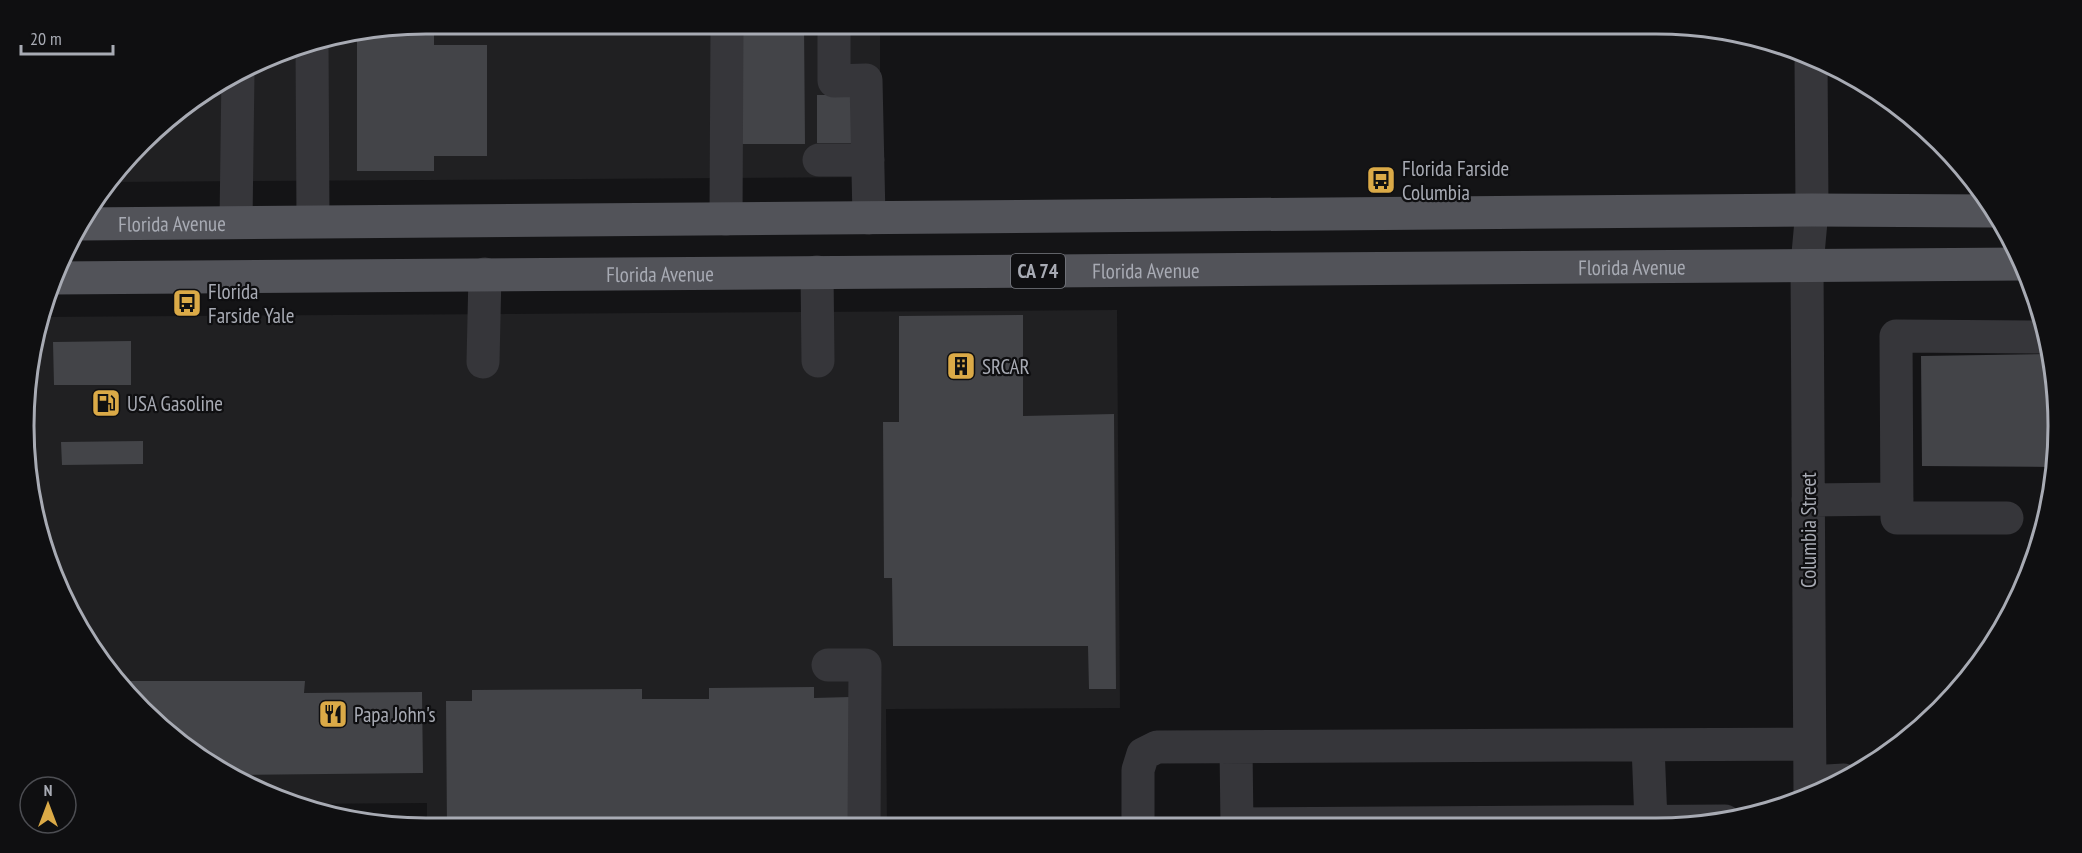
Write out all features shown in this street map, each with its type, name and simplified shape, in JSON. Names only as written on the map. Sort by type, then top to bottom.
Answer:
[{"type":"main road","name":"Florida Avenue","points":[[91,224],[1812,210],[1982,211]]},
{"type":"main road","name":"Florida Avenue","points":[[63,278],[2012,264]]},
{"type":"street","points":[[726,219],[727,34]]},
{"type":"street","points":[[834,34],[834,81],[866,80],[868,218]]},
{"type":"street","points":[[312,52],[313,221]]},
{"type":"street","name":"Columbia Street","points":[[1810,787],[1807,265],[1812,210],[1811,66]]},
{"type":"street","points":[[236,222],[238,83]]},
{"type":"street","points":[[819,160],[868,160]]},
{"type":"street","points":[[818,272],[818,361]]},
{"type":"street","points":[[483,362],[485,274]]},
{"type":"street","points":[[2007,518],[1897,518],[1896,336],[2037,337]]},
{"type":"street","points":[[1808,500],[1897,499]]},
{"type":"street","points":[[828,665],[865,665],[864,818]]},
{"type":"street","points":[[1138,818],[1138,770],[1143,754],[1156,747],[1809,744]]},
{"type":"street","points":[[1648,746],[1651,818]]},
{"type":"street","points":[[1236,747],[1237,818]]},
{"type":"shaded area","points":[[426,34],[880,34],[880,177],[121,182],[149,149],[168,132],[209,101],[253,75],[300,55],[350,42]]},
{"type":"shaded area","points":[[1117,310],[1120,708],[886,709],[887,818],[427,818],[427,803],[321,804],[300,798],[230,766],[168,721],[149,704],[116,665],[75,600],[55,553],[48,528],[35,452],[35,401],[42,350],[50,317]]},
{"type":"building","points":[[434,34],[434,45],[487,45],[487,156],[434,156],[434,171],[357,171],[357,41],[401,35]]},
{"type":"building","points":[[742,34],[804,34],[805,144],[742,144]]},
{"type":"building","points":[[817,95],[858,95],[858,143],[817,143]]},
{"type":"building","points":[[1023,315],[1023,416],[1114,414],[1116,689],[1089,689],[1088,646],[893,646],[892,578],[884,578],[883,422],[899,422],[899,316]]},
{"type":"building","points":[[131,341],[131,385],[54,385],[53,342]]},
{"type":"building","points":[[2041,354],[2047,401],[2045,467],[1922,466],[1921,356]]},
{"type":"building","points":[[143,441],[143,464],[62,465],[61,442]]},
{"type":"building","points":[[129,681],[305,681],[304,693],[422,692],[423,773],[247,775],[188,737],[149,704]]},
{"type":"building","points":[[814,687],[814,698],[850,697],[851,818],[447,818],[446,701],[472,701],[472,690],[642,689],[642,699],[709,699],[709,688]]},
{"type":"place","name":"Florida Farside Columbia","points":[[1381,180]]},
{"type":"place","name":"Florida Farside Yale","points":[[187,303]]},
{"type":"place","name":"SRCAR","points":[[961,366]]},
{"type":"place","name":"USA Gasoline","points":[[106,403]]},
{"type":"place","name":"Papa John's","points":[[333,714]]}]
